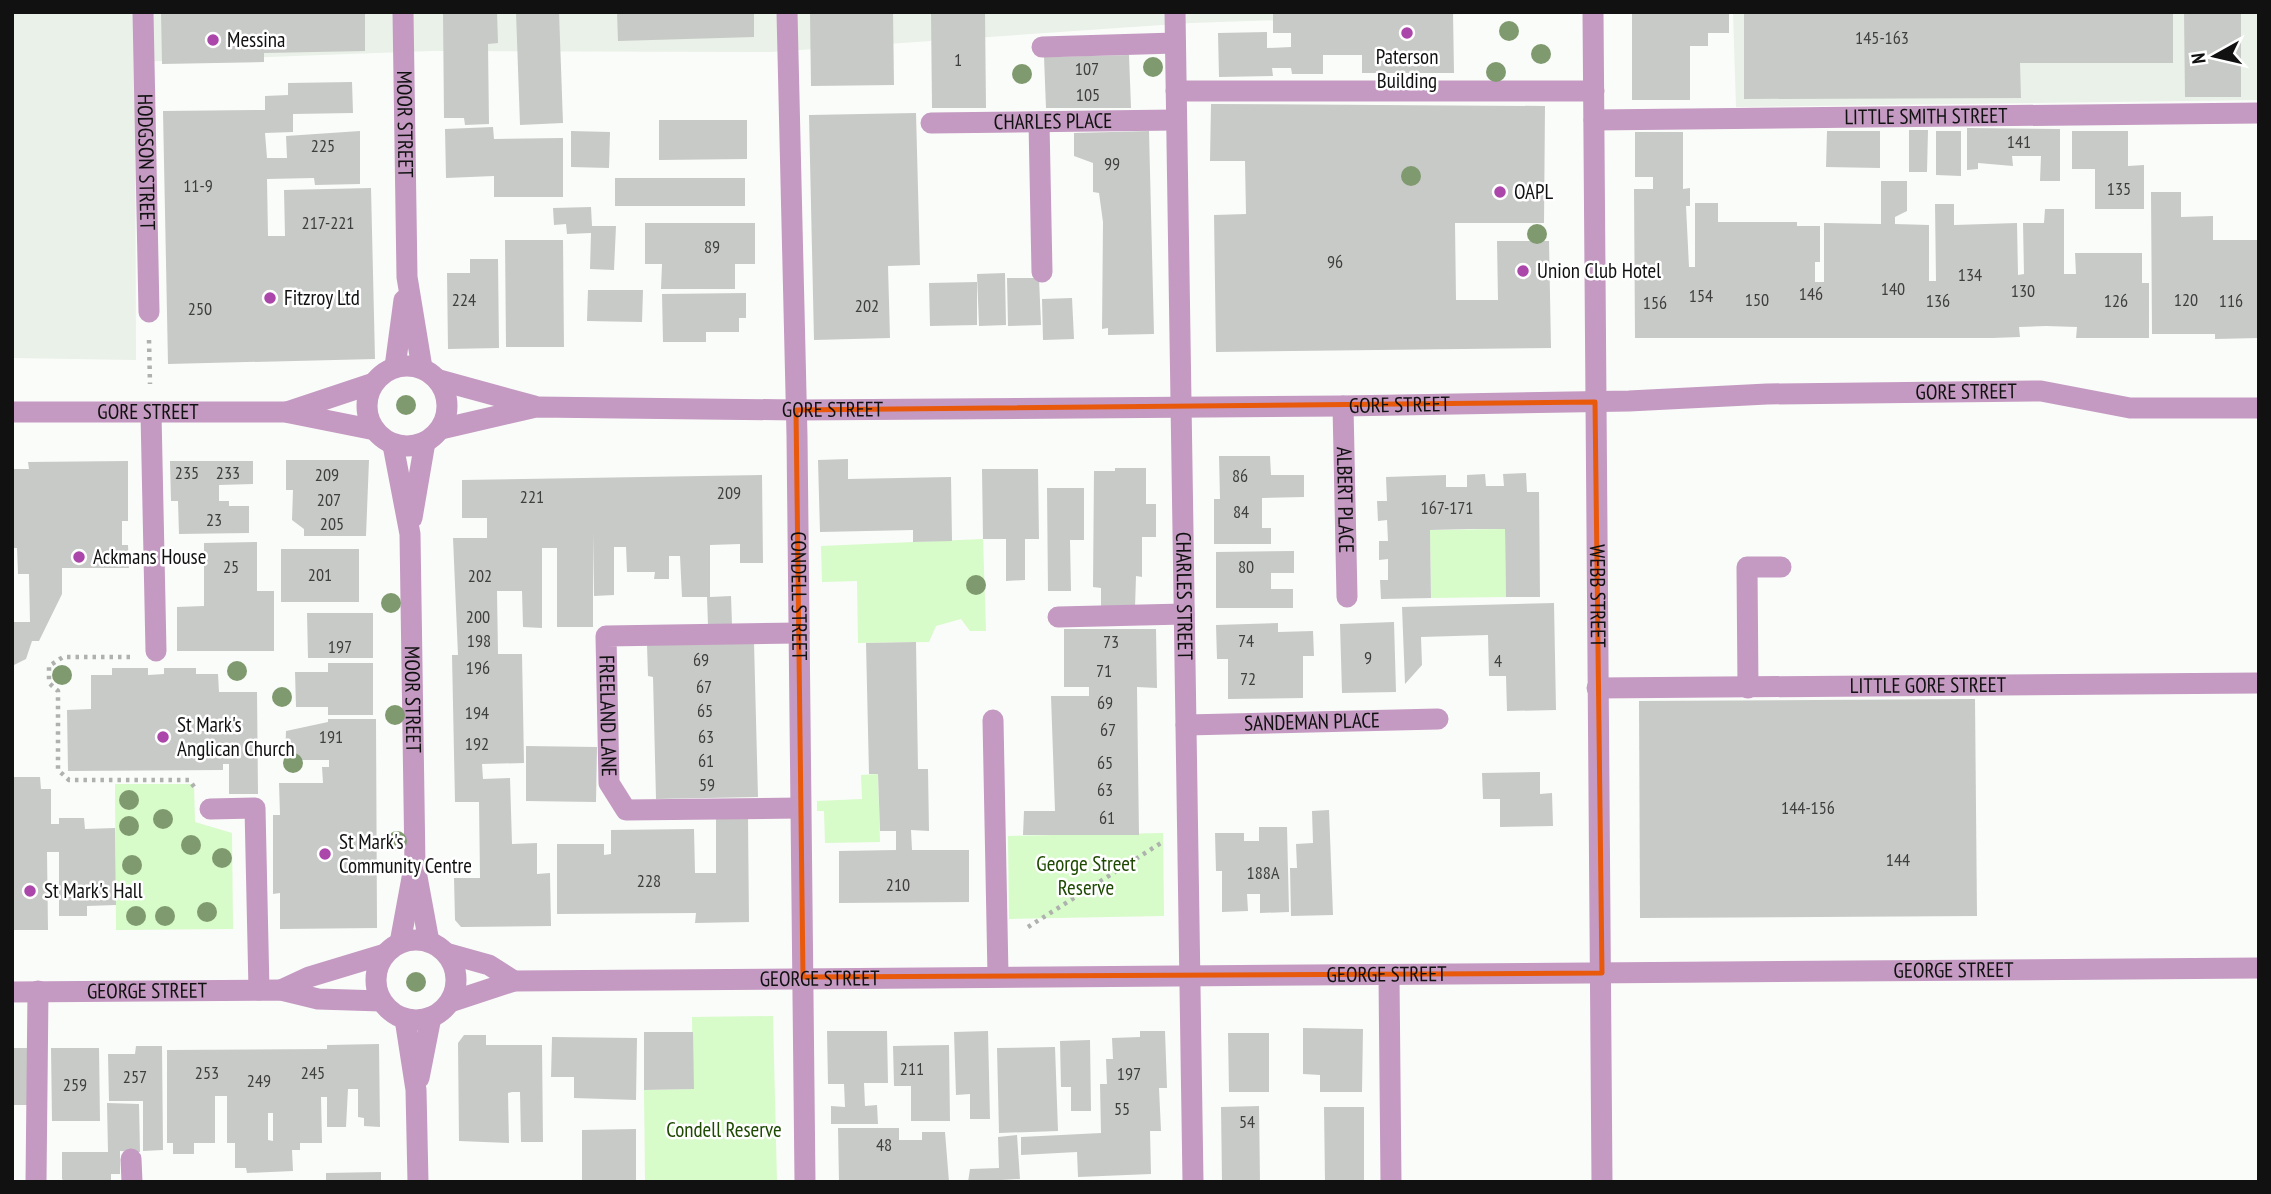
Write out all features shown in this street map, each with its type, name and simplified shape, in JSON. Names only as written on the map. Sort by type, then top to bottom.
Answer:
[{"type":"street","name":"HODGSON STREET","points":[[143,12],[149,312]]},
{"type":"street","name":"MOOR STREET","points":[[395,367],[407,277],[403,12]]},
{"type":"street","name":"CONDELL STREET","points":[[787,12],[796,410],[805,1182]]},
{"type":"street","name":"CHARLES STREET","points":[[1175,12],[1193,1182]]},
{"type":"street","name":"WEBB STREET","points":[[1593,12],[1602,1182]]},
{"type":"street","points":[[1042,47],[1175,43]]},
{"type":"street","points":[[1176,91],[1594,91]]},
{"type":"street","name":"LITTLE SMITH STREET","points":[[1594,120],[2259,113]]},
{"type":"street","name":"CHARLES PLACE","points":[[931,123],[1176,120]]},
{"type":"street","points":[[1039,122],[1042,272]]},
{"type":"street","name":"MOOR STREET","points":[[407,277],[422,368]]},
{"type":"street","points":[[395,367],[422,368],[439,380],[448,403],[433,435],[406,446],[393,444],[375,430],[367,407],[374,383],[395,367]]},
{"type":"street","name":"GORE STREET","points":[[439,380],[536,407],[796,410],[1343,406],[1595,402],[1767,394],[2040,391],[2130,408],[2259,408]]},
{"type":"street","name":"GORE STREET","points":[[285,412],[374,383]]},
{"type":"street","name":"ALBERT PLACE","points":[[1343,406],[1347,597]]},
{"type":"street","name":"GORE STREET","points":[[433,435],[536,407]]},
{"type":"street","name":"GORE STREET","points":[[12,412],[285,412],[375,430]]},
{"type":"street","points":[[151,413],[156,651]]},
{"type":"street","name":"MOOR STREET","points":[[410,534],[433,435]]},
{"type":"street","name":"MOOR STREET","points":[[393,444],[410,534],[415,866],[438,948]]},
{"type":"street","points":[[1748,688],[1747,567],[1781,566]]},
{"type":"street","points":[[1058,617],[1184,614]]},
{"type":"street","name":"FREELAND LANE","points":[[799,633],[606,636],[609,783],[626,810],[800,808]]},
{"type":"street","name":"LITTLE GORE STREET","points":[[1597,688],[2259,683]]},
{"type":"street","name":"SANDEMAN PLACE","points":[[1186,726],[1438,719]]},
{"type":"street","points":[[993,720],[998,975]]},
{"type":"street","points":[[210,809],[255,808],[270,990]]},
{"type":"street","name":"MOOR STREET","points":[[392,949],[415,866]]},
{"type":"street","points":[[438,948],[452,962],[456,982],[450,1002],[431,1017],[405,1019],[396,1015],[381,1001],[376,972],[392,949],[438,948],[489,965],[514,981]]},
{"type":"street","name":"GEORGE STREET","points":[[270,990],[392,949]]},
{"type":"street","name":"GEORGE STREET","points":[[450,1002],[514,981],[998,975],[1389,975],[2259,968]]},
{"type":"street","points":[[1389,975],[1391,1182]]},
{"type":"street","name":"GEORGE STREET","points":[[12,992],[270,990],[318,999],[381,1001]]},
{"type":"street","points":[[36,1182],[38,991]]},
{"type":"street","points":[[416,1090],[431,1017]]},
{"type":"street","points":[[405,1019],[416,1090],[418,1182]]},
{"type":"street","points":[[131,1158],[132,1182]]},
{"type":"path","points":[[149,312],[151,413]]},
{"type":"path","points":[[156,651],[157,657],[63,657],[48,666],[48,683],[58,691],[58,770],[69,780],[190,780],[210,809]]},
{"type":"path","points":[[1028,927],[1167,839]]},
{"type":"highlighted area","points":[[1595,402],[1602,973],[803,977],[796,410]]},
{"type":"shaded area","points":[[12,12],[1529,12],[1191,23],[771,52],[431,51],[135,62],[136,360],[12,358]]},
{"type":"shaded area","points":[[1733,12],[2259,12],[2259,100],[1736,107]]},
{"type":"green space","points":[[1505,529],[1506,597],[1431,598],[1430,530]]},
{"type":"green space","points":[[983,539],[986,631],[970,631],[961,619],[936,626],[929,642],[858,643],[857,581],[822,582],[821,546]]},
{"type":"green space","points":[[878,774],[880,842],[825,843],[824,811],[817,811],[817,801],[862,799],[861,775]]},
{"type":"green space","points":[[115,784],[194,784],[195,822],[232,833],[233,929],[116,930]]},
{"type":"green space","name":"George Street Reserve","points":[[1163,833],[1164,916],[1009,919],[1008,836]]},
{"type":"green space","name":"Condell Reserve","points":[[773,1016],[777,1182],[645,1182],[644,1090],[693,1089],[692,1017]]},
{"type":"building","points":[[161,12],[365,12],[365,51],[264,53],[264,62],[162,64]]},
{"type":"building","points":[[443,12],[497,12],[498,43],[488,44],[489,124],[465,125],[464,118],[444,118]]},
{"type":"building","points":[[516,12],[559,12],[563,123],[520,125]]},
{"type":"building","points":[[617,12],[754,12],[754,37],[618,41]]},
{"type":"building","points":[[810,12],[893,12],[894,85],[811,86]]},
{"type":"building","points":[[931,12],[985,12],[986,108],[932,108]]},
{"type":"building","points":[[1273,12],[1453,12],[1454,73],[1362,73],[1362,55],[1323,55],[1323,74],[1292,74],[1291,68],[1272,68],[1273,76],[1219,77],[1218,33],[1267,32],[1267,48],[1291,47],[1291,33],[1273,33]]},
{"type":"building","points":[[1632,12],[1729,12],[1729,33],[1708,33],[1708,46],[1690,46],[1690,100],[1632,100]]},
{"type":"building","points":[[1744,12],[2173,12],[2173,63],[2020,63],[2021,98],[1744,99]]},
{"type":"building","points":[[2184,12],[2241,12],[2241,97],[2185,97]]},
{"type":"building","points":[[1129,55],[1131,108],[1046,108],[1044,57]]},
{"type":"building","name":"Fitzroy Ltd","points":[[352,82],[353,113],[293,114],[293,132],[265,133],[267,158],[287,158],[286,136],[360,131],[360,184],[315,185],[314,178],[267,179],[268,236],[285,236],[284,190],[371,188],[375,359],[168,364],[163,111],[265,110],[265,96],[288,95],[288,83]]},
{"type":"building","points":[[1211,104],[1545,106],[1544,223],[1455,223],[1456,300],[1498,300],[1497,241],[1549,241],[1551,348],[1216,352],[1214,215],[1246,214],[1245,161],[1210,161]]},
{"type":"building","points":[[916,113],[920,265],[888,266],[890,338],[814,340],[809,115]]},
{"type":"building","points":[[659,120],[747,120],[747,159],[659,160]]},
{"type":"building","points":[[493,127],[494,139],[563,138],[563,197],[494,197],[494,176],[446,178],[445,129]]},
{"type":"building","points":[[1967,128],[2060,129],[2060,181],[2040,181],[2041,156],[2012,156],[2013,166],[1978,163],[1978,169],[1967,170]]},
{"type":"building","points":[[1909,130],[1928,130],[1927,172],[1909,172]]},
{"type":"building","points":[[571,131],[610,132],[609,168],[571,167]]},
{"type":"building","points":[[1149,131],[1154,334],[1108,335],[1108,328],[1102,329],[1103,222],[1099,193],[1093,192],[1093,163],[1074,156],[1074,133]]},
{"type":"building","points":[[1827,131],[1880,131],[1880,168],[1826,167]]},
{"type":"building","points":[[1936,131],[1961,131],[1961,176],[1936,175]]},
{"type":"building","points":[[2072,131],[2128,131],[2128,166],[2144,165],[2144,209],[2095,209],[2095,169],[2072,169]]},
{"type":"building","points":[[1635,132],[1683,132],[1683,189],[1690,188],[1690,206],[1686,206],[1689,267],[1695,267],[1695,203],[1718,203],[1718,222],[1797,222],[1797,226],[1820,226],[1820,262],[1815,262],[1815,282],[1824,282],[1824,223],[1881,224],[1881,181],[1907,181],[1907,211],[1895,217],[1895,224],[1929,225],[1929,281],[1936,281],[1935,204],[1954,204],[1954,225],[2017,223],[2018,275],[2024,274],[2023,223],[2044,223],[2045,209],[2064,209],[2064,274],[2076,274],[2075,253],[2142,253],[2142,283],[2149,283],[2149,338],[2076,338],[2077,327],[2046,326],[2019,327],[2020,337],[1992,338],[1635,338],[1634,189],[1653,189],[1653,177],[1635,177]]},
{"type":"building","points":[[615,178],[745,178],[745,206],[615,206]]},
{"type":"building","points":[[2151,192],[2181,192],[2181,217],[2213,216],[2213,240],[2259,240],[2259,338],[2215,339],[2215,334],[2152,334]]},
{"type":"building","points":[[591,207],[592,226],[616,226],[614,270],[590,269],[591,233],[567,234],[566,224],[554,225],[553,208]]},
{"type":"building","points":[[645,223],[755,223],[755,264],[735,264],[735,289],[661,289],[662,264],[645,264]]},
{"type":"building","points":[[505,240],[563,240],[564,347],[506,347]]},
{"type":"building","points":[[470,259],[498,259],[499,348],[448,349],[447,273],[470,273]]},
{"type":"building","points":[[1005,273],[1006,325],[979,326],[977,274]]},
{"type":"building","points":[[1007,278],[1039,278],[1041,325],[1008,326]]},
{"type":"building","points":[[977,282],[977,325],[930,326],[929,283]]},
{"type":"building","points":[[588,290],[643,290],[642,322],[587,321]]},
{"type":"building","points":[[746,293],[746,318],[739,318],[739,332],[706,332],[706,342],[663,342],[662,294]]},
{"type":"building","points":[[1072,298],[1074,339],[1043,340],[1042,299]]},
{"type":"building","points":[[1219,456],[1270,456],[1271,475],[1304,475],[1304,497],[1262,498],[1262,528],[1271,528],[1271,544],[1214,544],[1214,499],[1220,499]]},
{"type":"building","points":[[848,459],[848,479],[951,477],[952,541],[913,542],[913,530],[820,532],[818,460]]},
{"type":"building","points":[[286,460],[369,460],[366,536],[304,536],[304,529],[292,520],[293,490],[286,490]]},
{"type":"building","name":"Ackmans House","points":[[128,461],[128,521],[122,521],[122,545],[128,545],[129,568],[62,568],[62,594],[39,641],[32,641],[26,659],[12,666],[12,622],[30,622],[29,574],[18,574],[17,548],[12,548],[12,469],[29,469],[28,462]]},
{"type":"building","points":[[170,461],[253,461],[253,484],[219,485],[219,501],[229,501],[229,506],[249,506],[249,533],[179,534],[178,501],[171,501]]},
{"type":"building","points":[[1115,468],[1146,468],[1146,504],[1156,504],[1156,537],[1142,537],[1142,577],[1136,576],[1135,608],[1101,608],[1101,588],[1093,587],[1094,471],[1115,471]]},
{"type":"building","points":[[982,469],[1038,469],[1039,539],[1025,539],[1025,580],[1006,581],[1006,539],[983,539]]},
{"type":"building","points":[[1526,473],[1527,492],[1539,492],[1540,597],[1506,597],[1505,529],[1468,529],[1430,530],[1431,598],[1381,599],[1380,580],[1388,580],[1388,559],[1379,560],[1379,541],[1388,541],[1387,520],[1378,521],[1377,501],[1387,501],[1386,477],[1446,475],[1446,487],[1467,487],[1467,475],[1485,474],[1486,486],[1504,486],[1503,474]]},
{"type":"building","points":[[762,475],[763,563],[740,563],[740,544],[710,545],[710,597],[731,596],[732,625],[708,625],[707,597],[682,597],[680,556],[669,556],[669,579],[654,579],[655,572],[627,572],[626,547],[614,547],[614,595],[594,596],[593,533],[593,627],[557,627],[557,548],[542,548],[542,628],[523,627],[522,591],[497,591],[498,654],[522,654],[524,763],[482,764],[483,779],[510,778],[512,844],[537,843],[537,874],[550,873],[551,926],[461,927],[455,920],[454,878],[480,878],[479,802],[455,802],[452,655],[458,655],[453,538],[487,538],[487,518],[462,518],[462,480]]},
{"type":"building","points":[[1047,488],[1084,488],[1084,540],[1070,540],[1071,591],[1048,591]]},
{"type":"building","points":[[257,542],[257,591],[274,591],[274,651],[177,651],[177,607],[204,606],[204,543]]},
{"type":"building","points":[[281,549],[359,549],[359,602],[281,602]]},
{"type":"building","points":[[1294,551],[1294,573],[1271,573],[1271,589],[1293,589],[1293,608],[1216,608],[1216,552]]},
{"type":"building","points":[[1554,603],[1556,710],[1507,711],[1506,676],[1489,676],[1488,635],[1421,637],[1422,665],[1405,684],[1402,607]]},
{"type":"building","points":[[307,613],[373,613],[373,658],[308,658]]},
{"type":"building","points":[[1394,622],[1396,692],[1342,693],[1340,624]]},
{"type":"building","points":[[1278,623],[1278,632],[1313,631],[1314,656],[1303,656],[1303,698],[1228,699],[1228,659],[1217,659],[1216,625]]},
{"type":"building","points":[[1064,629],[1156,629],[1157,688],[1137,687],[1139,835],[1023,835],[1024,811],[1055,811],[1051,696],[1089,696],[1089,687],[1064,687]]},
{"type":"building","points":[[754,642],[758,797],[656,799],[653,677],[648,676],[647,645]]},
{"type":"building","points":[[916,642],[918,769],[928,769],[929,831],[911,830],[912,850],[969,850],[969,902],[839,903],[839,851],[896,850],[896,831],[880,831],[878,774],[869,774],[866,643]]},
{"type":"building","points":[[328,663],[373,663],[373,715],[328,715],[328,707],[296,707],[295,672],[328,672]]},
{"type":"building","name":"St Mark's Anglican Church","points":[[112,668],[148,668],[148,675],[164,674],[164,668],[196,668],[196,674],[218,674],[219,692],[257,692],[258,794],[229,794],[229,764],[223,764],[223,770],[68,771],[67,710],[91,709],[91,675],[112,675]]},
{"type":"building","points":[[1975,699],[1977,916],[1640,918],[1639,701]]},
{"type":"building","name":"St Mark's Community Centre","points":[[328,719],[376,719],[377,928],[280,929],[280,893],[273,894],[273,815],[280,815],[279,783],[323,783],[322,767],[329,767],[329,760],[285,760],[286,731],[328,722]]},
{"type":"building","points":[[526,746],[597,747],[596,802],[526,801]]},
{"type":"building","points":[[1540,772],[1540,794],[1552,793],[1553,826],[1500,827],[1500,799],[1483,799],[1482,773]]},
{"type":"building","points":[[12,777],[40,777],[41,789],[51,789],[51,824],[59,824],[59,818],[84,818],[85,829],[115,828],[116,905],[87,906],[87,916],[59,916],[59,852],[47,852],[48,930],[12,930]]},
{"type":"building","points":[[1329,810],[1333,915],[1291,916],[1290,868],[1297,868],[1296,844],[1313,843],[1312,811]]},
{"type":"building","points":[[716,817],[748,817],[749,922],[695,923],[696,913],[557,914],[557,844],[604,844],[604,855],[611,854],[611,830],[694,829],[695,873],[716,873]]},
{"type":"building","points":[[1259,827],[1287,827],[1289,912],[1260,913],[1260,894],[1247,894],[1248,911],[1222,912],[1222,871],[1216,871],[1215,833],[1244,833],[1244,841],[1259,841]]},
{"type":"building","points":[[1303,1028],[1363,1029],[1362,1092],[1320,1092],[1320,1075],[1303,1074]]},
{"type":"building","points":[[827,1031],[887,1031],[888,1083],[864,1083],[865,1106],[877,1105],[878,1124],[831,1124],[831,1106],[845,1107],[844,1084],[828,1084]]},
{"type":"building","points":[[988,1031],[990,1119],[970,1119],[970,1094],[956,1095],[954,1032]]},
{"type":"building","points":[[1140,1031],[1165,1031],[1167,1088],[1159,1088],[1161,1131],[1150,1131],[1151,1174],[1078,1177],[1077,1152],[1021,1155],[1021,1137],[1101,1133],[1100,1084],[1107,1084],[1106,1059],[1113,1059],[1112,1038],[1140,1037]]},
{"type":"building","points":[[644,1032],[693,1032],[694,1089],[644,1090]]},
{"type":"building","points":[[1228,1033],[1269,1033],[1269,1092],[1229,1092]]},
{"type":"building","points":[[464,1035],[486,1035],[486,1045],[542,1045],[543,1142],[521,1142],[520,1092],[508,1093],[509,1143],[459,1141],[458,1043]]},
{"type":"building","points":[[552,1037],[637,1038],[636,1100],[574,1098],[574,1077],[551,1077]]},
{"type":"building","points":[[1090,1040],[1091,1111],[1071,1111],[1071,1087],[1061,1087],[1060,1041]]},
{"type":"building","points":[[379,1044],[380,1127],[364,1126],[364,1118],[358,1117],[358,1089],[348,1089],[346,1127],[327,1127],[327,1097],[321,1097],[322,1143],[300,1143],[300,1150],[292,1150],[293,1171],[247,1173],[246,1168],[235,1168],[235,1143],[227,1143],[227,1096],[215,1096],[215,1143],[194,1143],[194,1154],[173,1154],[173,1143],[167,1143],[167,1050],[327,1049],[327,1045]],"holes":[[[268,1113],[273,1113],[273,1141],[268,1140]]]},
{"type":"building","points":[[949,1045],[950,1121],[911,1121],[911,1086],[894,1086],[893,1046]]},
{"type":"building","points":[[136,1046],[162,1046],[163,1150],[143,1151],[143,1101],[109,1101],[108,1054],[135,1054]]},
{"type":"building","points":[[1055,1047],[1058,1131],[999,1133],[997,1048]]},
{"type":"building","points":[[12,1048],[30,1048],[30,1105],[12,1105]]},
{"type":"building","points":[[51,1048],[99,1048],[100,1121],[52,1121]]},
{"type":"building","points":[[107,1103],[139,1104],[140,1152],[120,1151],[120,1174],[111,1174],[111,1182],[65,1182],[62,1179],[62,1152],[108,1152]]},
{"type":"building","points":[[1259,1106],[1260,1182],[1222,1182],[1221,1107]]},
{"type":"building","points":[[1324,1107],[1364,1107],[1364,1182],[1325,1182]]},
{"type":"building","points":[[838,1128],[899,1128],[899,1140],[922,1140],[922,1132],[945,1132],[949,1182],[839,1182]]},
{"type":"building","points":[[636,1129],[636,1182],[582,1182],[582,1130]]},
{"type":"building","points":[[1017,1135],[1020,1179],[968,1182],[970,1169],[999,1168],[998,1137]]},
{"type":"building","points":[[381,1172],[381,1182],[326,1182],[326,1173]]},
{"type":"place","name":"Paterson Building","points":[[1407,33]]},
{"type":"place","name":"Messina","points":[[213,40]]},
{"type":"place","name":"OAPL","points":[[1500,192]]},
{"type":"place","name":"Union Club Hotel","points":[[1523,271]]},
{"type":"place","name":"Fitzroy Ltd","points":[[270,298]]},
{"type":"place","name":"Ackmans House","points":[[79,557]]},
{"type":"place","name":"St Mark's Anglican Church","points":[[163,737]]},
{"type":"place","name":"St Mark's Community Centre","points":[[325,854]]},
{"type":"place","name":"St Mark's Hall","points":[[30,891]]}]
